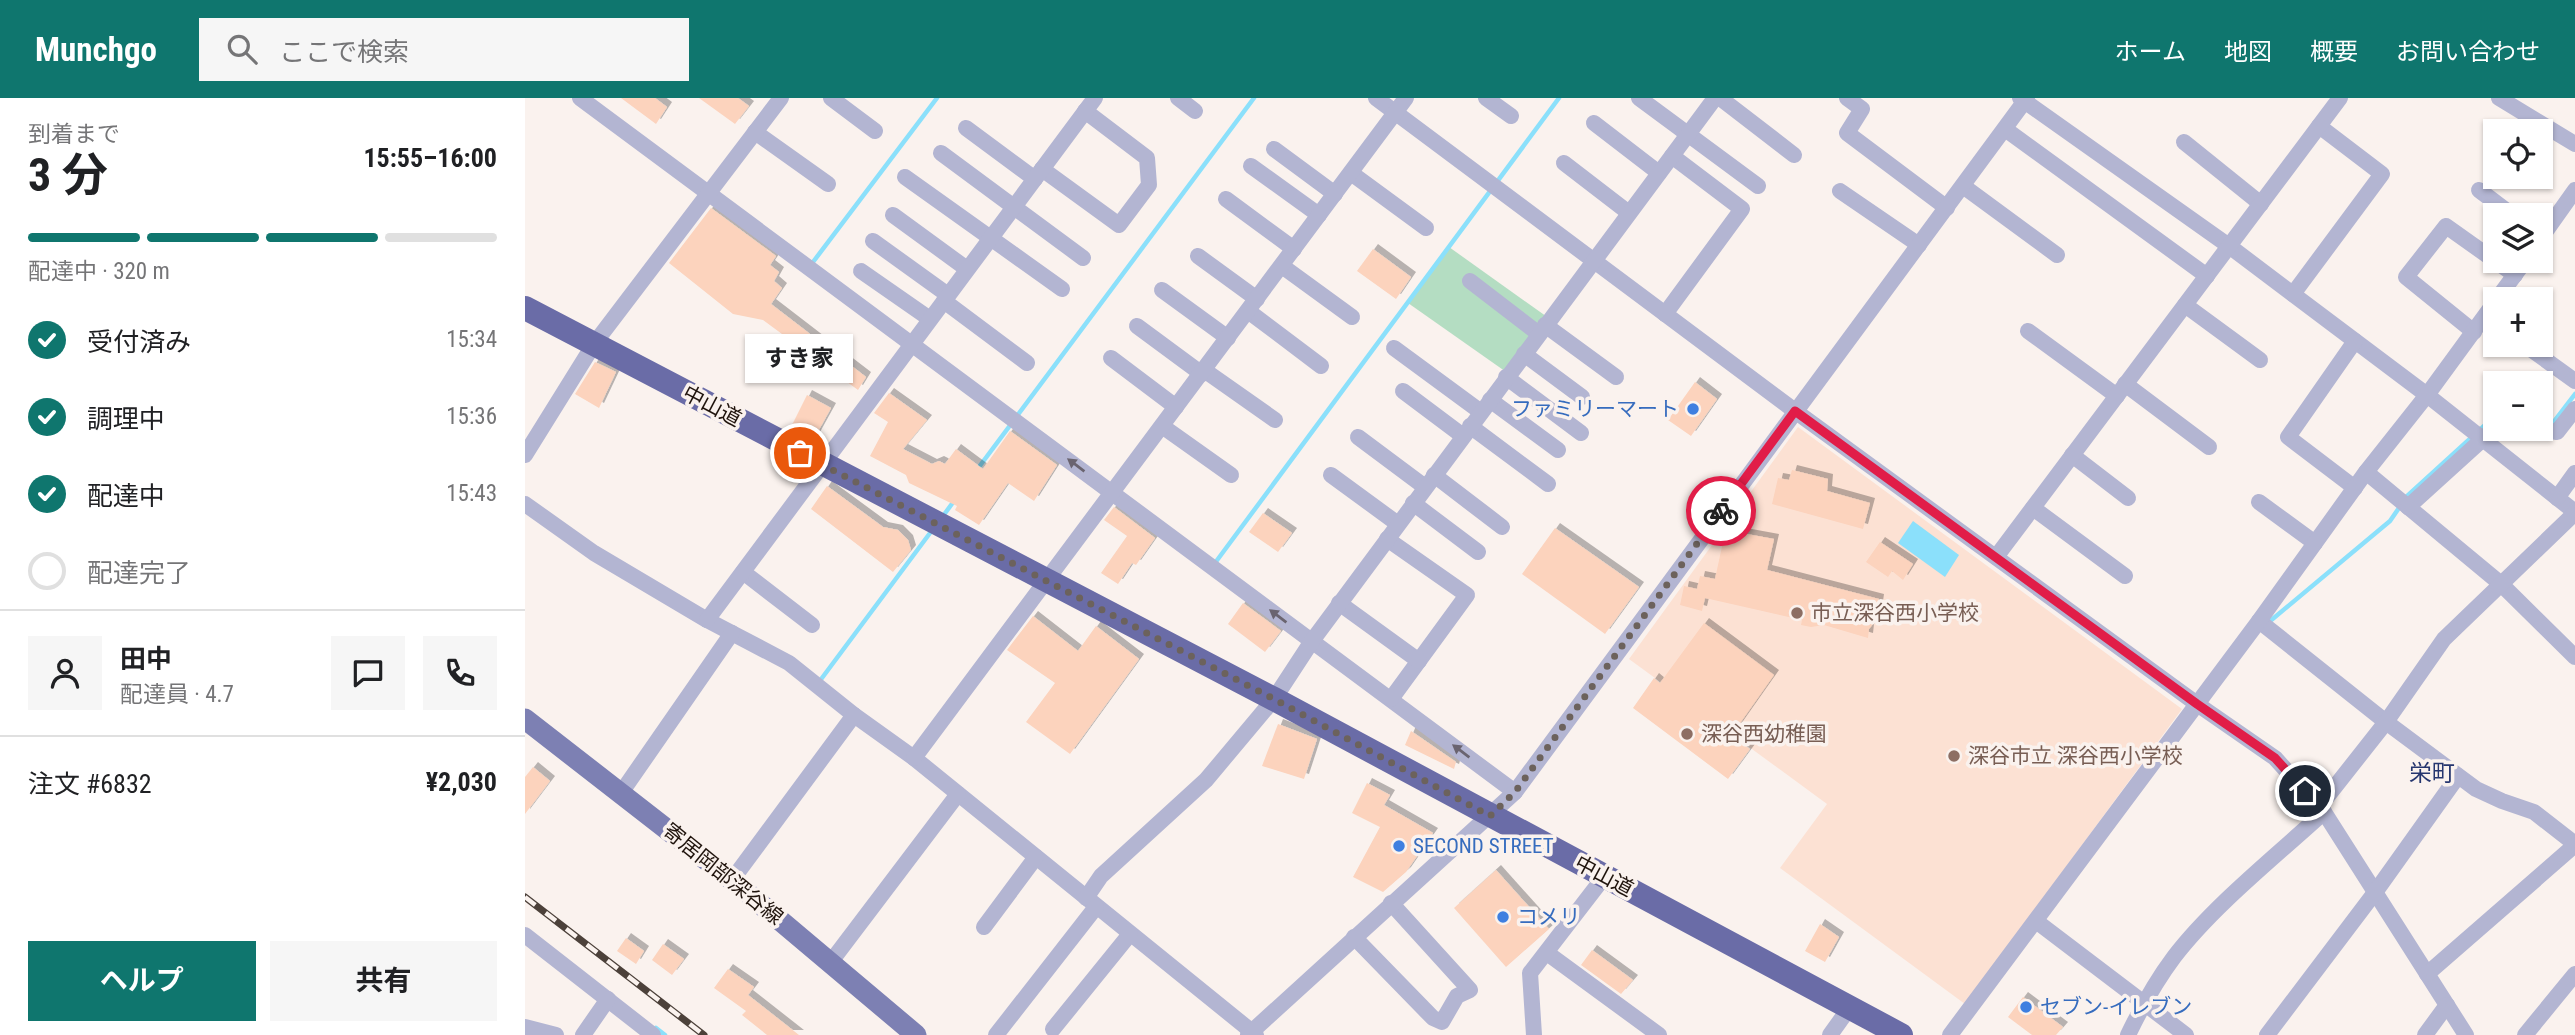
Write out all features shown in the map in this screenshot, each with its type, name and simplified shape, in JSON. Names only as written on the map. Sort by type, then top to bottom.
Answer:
[{"type":"highway","name":"中山道","points":[[525,308],[1274,699],[1901,1035]]},
{"type":"main road","name":"寄居岡部深谷線","points":[[525,719],[732,880],[916,1035]]},
{"type":"street","points":[[580,98],[1515,792]]},
{"type":"street","points":[[525,455],[594,344],[781,98]]},
{"type":"street","points":[[831,98],[875,131]]},
{"type":"street","points":[[1178,98],[1195,111]]},
{"type":"street","points":[[1376,98],[1795,411],[2275,758],[2321,810],[2376,891],[2466,1035]]},
{"type":"street","points":[[914,758],[1406,98]]},
{"type":"street","points":[[1486,98],[1511,116]]},
{"type":"street","points":[[1639,98],[1758,186]]},
{"type":"street","points":[[996,1035],[1091,902],[1101,876],[1206,780],[1274,699],[1312,641],[1387,538],[1718,98],[1794,155]]},
{"type":"street","points":[[1847,98],[1862,110],[1847,133],[1947,208]]},
{"type":"street","points":[[1996,557],[2340,98]]},
{"type":"street","points":[[2499,98],[2575,144]]},
{"type":"street","points":[[525,504],[594,553],[707,620],[789,663],[914,758],[1252,1034],[1354,937],[1515,792],[1947,208],[2024,99],[2293,294],[2427,395],[2575,513],[2444,639],[2321,810],[2210,917],[2175,956],[2127,1035]]},
{"type":"street","points":[[707,620],[1013,207],[1038,174],[1090,105],[1147,158],[1149,185],[1119,225],[1038,174],[966,128]]},
{"type":"street","points":[[1594,123],[1659,173]]},
{"type":"street","points":[[2293,294],[2382,174],[2319,127]]},
{"type":"street","points":[[2005,129],[2207,276]]},
{"type":"street","points":[[755,132],[828,184]]},
{"type":"street","points":[[2184,142],[2261,204]]},
{"type":"street","points":[[1275,149],[1335,194]]},
{"type":"street","points":[[941,153],[1083,258]]},
{"type":"street","points":[[1665,314],[1742,209],[1672,156]]},
{"type":"street","points":[[1564,163],[1629,213]]},
{"type":"street","points":[[1251,166],[1319,215]]},
{"type":"street","points":[[1351,173],[1426,228]]},
{"type":"street","points":[[905,177],[1062,289]]},
{"type":"street","points":[[1963,186],[2057,255]]},
{"type":"street","points":[[2479,190],[2496,203]]},
{"type":"street","points":[[2553,221],[2575,190]]},
{"type":"street","points":[[1840,191],[1919,246]]},
{"type":"street","points":[[1226,199],[1294,250]]},
{"type":"street","points":[[893,215],[967,269]]},
{"type":"street","points":[[2474,331],[2406,277],[2446,226],[2515,275],[2506,287]]},
{"type":"street","points":[[873,241],[1027,363]]},
{"type":"street","points":[[1198,256],[1321,366]]},
{"type":"street","points":[[1282,266],[1352,317]]},
{"type":"street","points":[[861,271],[930,319]]},
{"type":"street","points":[[1470,281],[1616,377]]},
{"type":"street","points":[[1163,290],[1228,338]]},
{"type":"street","points":[[2185,305],[2260,360]]},
{"type":"street","points":[[1950,1035],[2259,621],[2366,472],[2474,331],[2483,325]]},
{"type":"street","points":[[1137,326],[1275,420]]},
{"type":"street","points":[[2028,331],[2209,447]]},
{"type":"street","points":[[2355,341],[2288,437],[2355,488]]},
{"type":"street","points":[[1394,348],[1558,450]]},
{"type":"street","points":[[1524,354],[1581,397]]},
{"type":"street","points":[[2542,357],[2575,381]]},
{"type":"street","points":[[1111,358],[1176,407]]},
{"type":"street","points":[[1506,377],[1581,433]]},
{"type":"street","points":[[1402,391],[1548,484]]},
{"type":"street","points":[[2553,431],[2557,432],[2575,409]]},
{"type":"street","points":[[1162,426],[1231,475]]},
{"type":"street","points":[[1358,437],[1502,527]]},
{"type":"street","points":[[2408,507],[2482,439]]},
{"type":"street","points":[[2072,455],[2128,498]]},
{"type":"street","points":[[2366,472],[2501,584],[2575,657]]},
{"type":"street","points":[[2557,498],[2575,473]]},
{"type":"street","points":[[1331,475],[1398,524]]},
{"type":"street","points":[[2259,502],[2315,543]]},
{"type":"street","points":[[1413,503],[1478,552]]},
{"type":"street","points":[[2032,508],[2125,576]]},
{"type":"street","points":[[1387,538],[1467,595],[1391,699]]},
{"type":"street","points":[[743,572],[812,625]]},
{"type":"street","points":[[1339,603],[1419,661]]},
{"type":"street","points":[[2259,621],[2386,722],[2476,789],[2534,812],[2575,845],[2427,974]]},
{"type":"street","points":[[621,793],[731,633]]},
{"type":"street","points":[[732,880],[854,715]]},
{"type":"street","points":[[2267,1035],[2376,891],[2458,776]]},
{"type":"street","points":[[830,963],[958,794]]},
{"type":"street","points":[[984,927],[1036,858]]},
{"type":"street","points":[[1534,1035],[1531,973],[1604,877]]},
{"type":"street","points":[[1354,937],[1433,1018],[1442,1022],[1457,996],[1471,990],[1391,903]]},
{"type":"street","points":[[2036,921],[2186,1035]]},
{"type":"street","points":[[1053,1029],[1130,934]]},
{"type":"street","points":[[525,935],[653,1035]]},
{"type":"street","points":[[1547,953],[1660,1035]]},
{"type":"street","points":[[2525,1035],[2575,974]]},
{"type":"street","points":[[583,1035],[608,999]]},
{"type":"street","points":[[2425,1035],[2447,1005]]},
{"type":"street","points":[[1830,1035],[1850,1007]]},
{"type":"street","points":[[525,1027],[556,1035]]},
{"type":"shaded area","name":"深谷市立 深谷西小学校","points":[[1798,427],[2182,709],[1965,1004],[1780,868],[1827,804],[1629,659]]},
{"type":"green space","points":[[1449,247],[1550,319],[1509,374],[1408,303]]},
{"type":"water","points":[[1913,521],[1959,555],[1945,577],[1898,543]]},
{"type":"building","points":[[621,98],[655,98],[667,107],[656,124]]},
{"type":"building","points":[[699,98],[738,98],[749,106],[735,124]]},
{"type":"building","points":[[711,208],[776,256],[770,265],[779,272],[774,281],[782,288],[771,304],[866,377],[858,390],[763,320],[733,314],[669,263]]},
{"type":"building","points":[[1373,249],[1411,277],[1396,299],[1357,271]]},
{"type":"building","points":[[595,362],[616,372],[599,408],[575,394]]},
{"type":"building","name":"ファミリーマート","points":[[1695,382],[1717,399],[1691,436],[1668,420]]},
{"type":"building","points":[[889,393],[927,420],[903,449],[932,464],[939,461],[945,464],[956,449],[983,469],[1010,431],[1057,465],[1034,501],[1008,483],[979,525],[955,510],[957,506],[909,483],[906,475],[870,456],[888,422],[874,413]]},
{"type":"building","points":[[807,395],[831,408],[815,437],[792,425]]},
{"type":"building","points":[[1792,470],[1828,479],[1827,491],[1870,503],[1863,529],[1772,504],[1778,478],[1789,480]]},
{"type":"building","points":[[827,486],[883,527],[898,530],[908,540],[911,550],[893,572],[811,509]]},
{"type":"building","points":[[1114,507],[1155,538],[1136,565],[1132,563],[1118,584],[1101,573],[1127,536],[1104,520]]},
{"type":"building","points":[[1263,513],[1292,533],[1278,552],[1249,532]]},
{"type":"building","points":[[1555,528],[1639,587],[1605,634],[1522,574]]},
{"type":"building","points":[[1736,532],[1774,539],[1767,570],[1879,599],[1876,620],[1869,629],[1868,638],[1824,625],[1801,625],[1802,620],[1705,598],[1702,611],[1680,605],[1684,586],[1697,589],[1700,576],[1715,579],[1724,537],[1733,539]]},
{"type":"building","points":[[1880,542],[1913,564],[1903,580],[1892,571],[1888,577],[1866,562]]},
{"type":"building","points":[[1243,603],[1281,631],[1265,652],[1228,624]]},
{"type":"building","points":[[1033,616],[1078,651],[1096,626],[1139,659],[1070,754],[1026,722],[1055,683],[1007,650]]},
{"type":"building","points":[[1704,623],[1774,675],[1731,736],[1750,749],[1728,779],[1633,708],[1654,678],[1660,683]]},
{"type":"building","points":[[1278,724],[1317,739],[1304,779],[1262,766]]},
{"type":"building","points":[[1411,731],[1456,762],[1454,769],[1405,745]]},
{"type":"building","points":[[533,767],[550,781],[525,814],[525,777]]},
{"type":"building","points":[[1367,783],[1390,795],[1384,805],[1433,833],[1406,872],[1383,892],[1353,877],[1380,827],[1352,813]]},
{"type":"building","points":[[1496,870],[1549,929],[1506,967],[1454,908]]},
{"type":"building","points":[[1820,924],[1839,937],[1825,962],[1805,951]]},
{"type":"building","points":[[626,938],[644,951],[636,964],[617,951]]},
{"type":"building","points":[[663,944],[684,959],[672,975],[652,960]]},
{"type":"building","points":[[1592,950],[1633,980],[1621,994],[1581,965]]},
{"type":"building","points":[[728,969],[754,987],[748,995],[799,1035],[767,1035],[742,1015],[746,1011],[714,988]]},
{"type":"building","name":"セブン-イレブン","points":[[2023,997],[2063,1027],[2056,1035],[2032,1035],[2008,1017]]},
{"type":"waterway","points":[[810,266],[937,98]]},
{"type":"waterway","points":[[976,471],[1254,98]]},
{"type":"waterway","points":[[1215,563],[1559,98]]},
{"type":"waterway","points":[[2553,423],[2575,394]]},
{"type":"waterway","points":[[2405,498],[2483,427]]},
{"type":"waterway","points":[[943,516],[954,501]]},
{"type":"waterway","points":[[2269,622],[2390,521],[2401,505]]},
{"type":"waterway","points":[[819,682],[933,529]]},
{"type":"waterway","points":[[656,1028],[665,1035]]},
{"type":"railway","points":[[525,897],[704,1035]]},
{"type":"way so far","points":[[800,453],[1274,699],[1490,816],[1515,792],[1721,511]]},
{"type":"place","name":"ファミリーマート","points":[[1693,409]]},
{"type":"place","name":"すき家","points":[[800,453]]},
{"type":"place","name":"市立深谷西小学校","points":[[1797,613]]},
{"type":"place","name":"深谷西幼稚園","points":[[1687,734]]},
{"type":"place","name":"深谷市立 深谷西小学校","points":[[1954,756]]},
{"type":"place","name":"SECOND STREET","points":[[1399,846]]},
{"type":"place","name":"コメリ","points":[[1503,917]]},
{"type":"place","name":"セブン-イレブン","points":[[2026,1007]]},
{"type":"district","name":"栄町","points":[[2432,773]]},
{"type":"route","points":[[1721,511],[1795,411],[2275,758],[2305,791]]}]
